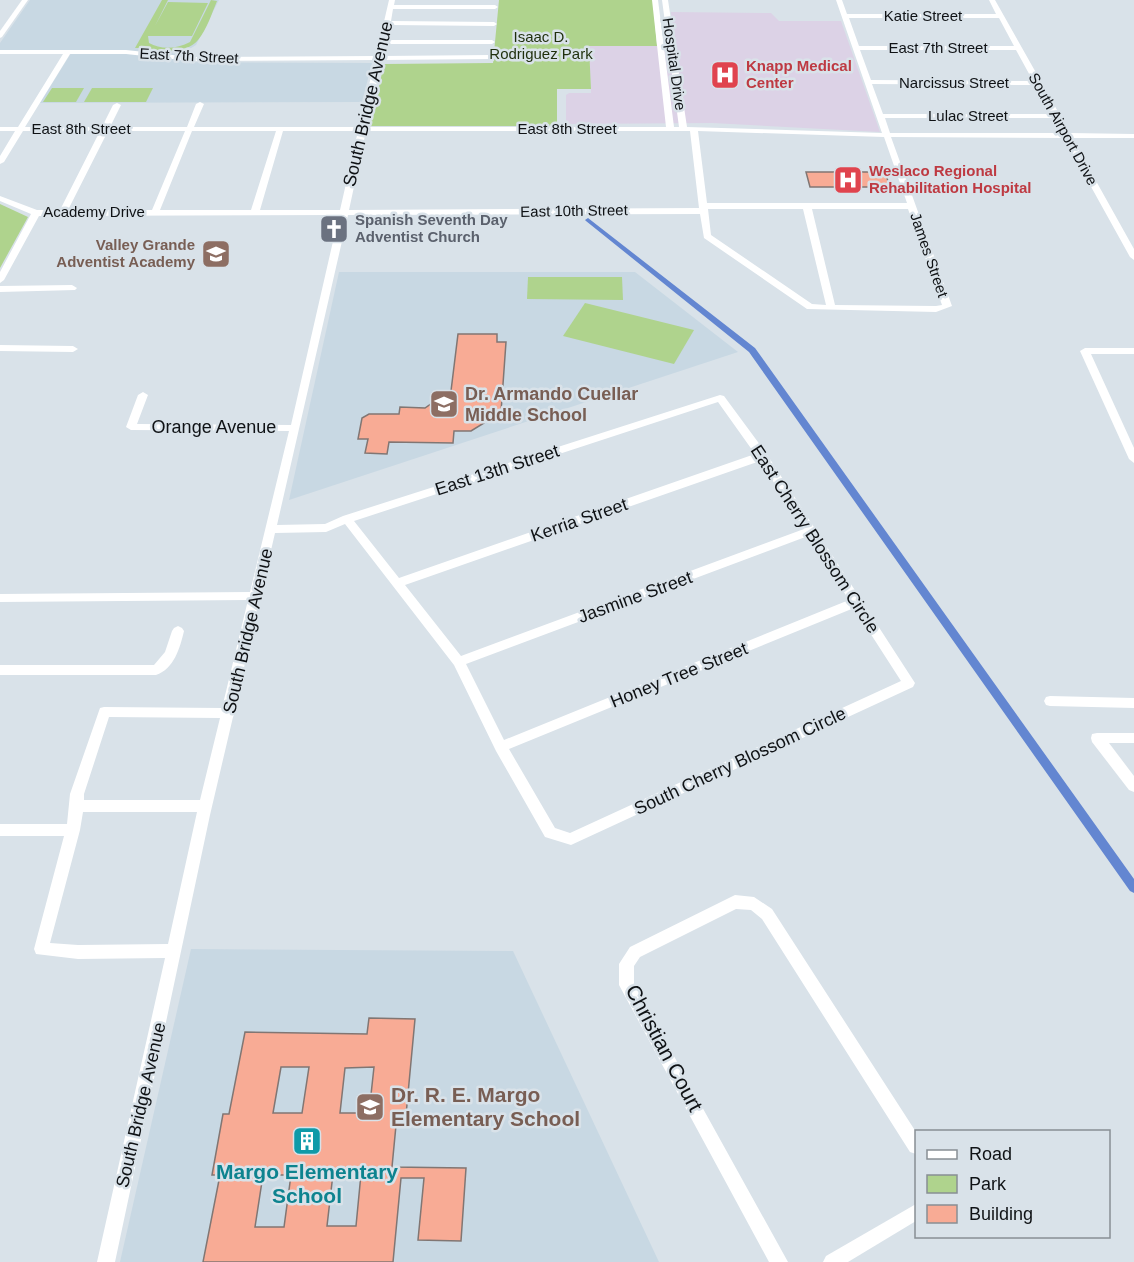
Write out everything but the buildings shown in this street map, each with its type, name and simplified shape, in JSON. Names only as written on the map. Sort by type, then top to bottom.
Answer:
[{"type":"street","points":[[0,36],[25,0]]},
{"type":"street","name":"Hospital Drive","points":[[655,0],[670,129]]},
{"type":"street","name":"Hospital Drive","points":[[665,0],[683,129]]},
{"type":"street","name":"James Street","points":[[831,308],[936,309],[947,306],[839,0]]},
{"type":"street","name":"South Airport Drive","points":[[992,0],[1134,257]]},
{"type":"street","points":[[391,3],[495,7]]},
{"type":"street","name":"South Bridge Avenue","points":[[106,1262],[206,806],[295,428],[391,3]]},
{"type":"street","name":"Katie Street","points":[[846,16],[1001,16]]},
{"type":"street","points":[[387,23],[494,24]]},
{"type":"street","points":[[382,42],[492,42]]},
{"type":"street","name":"East 7th Street","points":[[857,48],[1019,48]]},
{"type":"street","points":[[0,162],[68,51]]},
{"type":"street","name":"East 7th Street","points":[[0,52],[126,52],[191,59],[378,59],[387,63],[490,60]]},
{"type":"street","name":"Narcissus Street","points":[[869,82],[1038,83]]},
{"type":"street","points":[[156,212],[200,104]]},
{"type":"street","points":[[63,212],[117,105]]},
{"type":"street","name":"Lulac Street","points":[[881,116],[1056,116]]},
{"type":"street","name":"East 8th Street","points":[[0,129],[694,129],[887,135],[1134,136]]},
{"type":"street","points":[[694,129],[707,236],[810,307],[831,308],[807,206]]},
{"type":"street","points":[[255,212],[280,130]]},
{"type":"street","name":"Academy Drive","points":[[0,198],[36,213],[156,212]]},
{"type":"street","name":"East 10th Street","points":[[156,212],[539,212],[578,209],[912,206]]},
{"type":"street","points":[[0,280],[36,213]]},
{"type":"street","points":[[0,289],[72,288]]},
{"type":"street","points":[[0,348],[73,349]]},
{"type":"street","points":[[1134,351],[1085,351],[1134,459]]},
{"type":"street","name":"Orange Avenue","points":[[143,395],[131,428],[295,428]]},
{"type":"street","name":"East Cherry Blossom Circle","points":[[720,398],[762,456],[909,683]]},
{"type":"street","name":"East 13th Street","points":[[271,529],[326,528],[347,519],[720,398]]},
{"type":"street","name":"Kerria Street","points":[[397,583],[762,456]]},
{"type":"street","points":[[347,519],[459,662],[501,747]]},
{"type":"street","name":"Jasmine Street","points":[[459,662],[810,531]]},
{"type":"street","points":[[0,598],[256,596]]},
{"type":"street","name":"Honey Tree Street","points":[[501,747],[856,602]]},
{"type":"street","points":[[0,670],[62,668],[156,670],[165,664],[172,654],[178,631]]},
{"type":"street","name":"South Cherry Blossom Circle","points":[[501,747],[550,833],[571,839],[909,683]]},
{"type":"street","points":[[1050,701],[1134,703]]},
{"type":"street","points":[[174,951],[78,952],[41,949],[74,830],[78,794],[104,712],[229,713]]},
{"type":"street","points":[[1134,738],[1097,738],[1134,786]]},
{"type":"street","points":[[76,806],[206,806]]},
{"type":"street","points":[[0,830],[74,830]]},
{"type":"street","name":"Christian Court","points":[[779,1262],[627,985],[626,964],[635,952],[735,903],[754,904],[767,914],[915,1144]]},
{"type":"street","points":[[832,1262],[915,1213]]},
{"type":"shaded area","points":[[30,0],[219,0],[196,45],[188,50],[182,62],[372,63],[362,102],[40,103],[73,50],[0,50],[0,43]]},
{"type":"shaded area","name":"Knapp Medical Center","points":[[671,12],[771,13],[779,21],[841,21],[880,132],[712,123],[566,124],[566,95],[591,93],[589,46],[674,46]]},
{"type":"shaded area","name":"Dr. Armando Cuellar Middle School","points":[[339,272],[635,272],[738,352],[289,500]]},
{"type":"shaded area","name":"Dr. R. E. Margo Elementary School","points":[[191,949],[513,951],[659,1262],[120,1262]]},
{"type":"green space","points":[[162,0],[168,0],[155,26],[168,2],[208,3],[192,36],[148,36],[149,43],[169,48],[190,42],[211,0],[217,1],[204,31],[193,45],[172,51],[143,46],[135,48]]},
{"type":"green space","name":"Isaac D. Rodriguez Park","points":[[499,0],[653,0],[657,46],[589,46],[591,89],[557,89],[557,126],[370,126],[384,64],[493,63]]},
{"type":"green space","points":[[52,88],[84,88],[76,102],[43,102]]},
{"type":"green space","points":[[92,88],[153,88],[146,102],[84,102]]},
{"type":"green space","points":[[0,204],[28,217],[0,268]]},
{"type":"green space","points":[[528,277],[622,277],[623,300],[527,299]]},
{"type":"green space","points":[[585,303],[694,330],[674,364],[563,336]]},
{"type":"waterway","points":[[588,220],[752,350],[1134,888]]},
{"type":"place","name":"Knapp Medical Center","points":[[725,75]]},
{"type":"place","name":"Weslaco Regional Rehabilitation Hospital","points":[[848,180]]},
{"type":"place","name":"Spanish Seventh Day Adventist Church","points":[[334,229]]},
{"type":"place","name":"Valley Grande Adventist Academy","points":[[216,254]]},
{"type":"place","name":"Dr. Armando Cuellar Middle School","points":[[444,404]]},
{"type":"place","name":"Dr. R. E. Margo Elementary School","points":[[370,1107]]},
{"type":"place","name":"Margo Elementary School","points":[[307,1141]]}]
